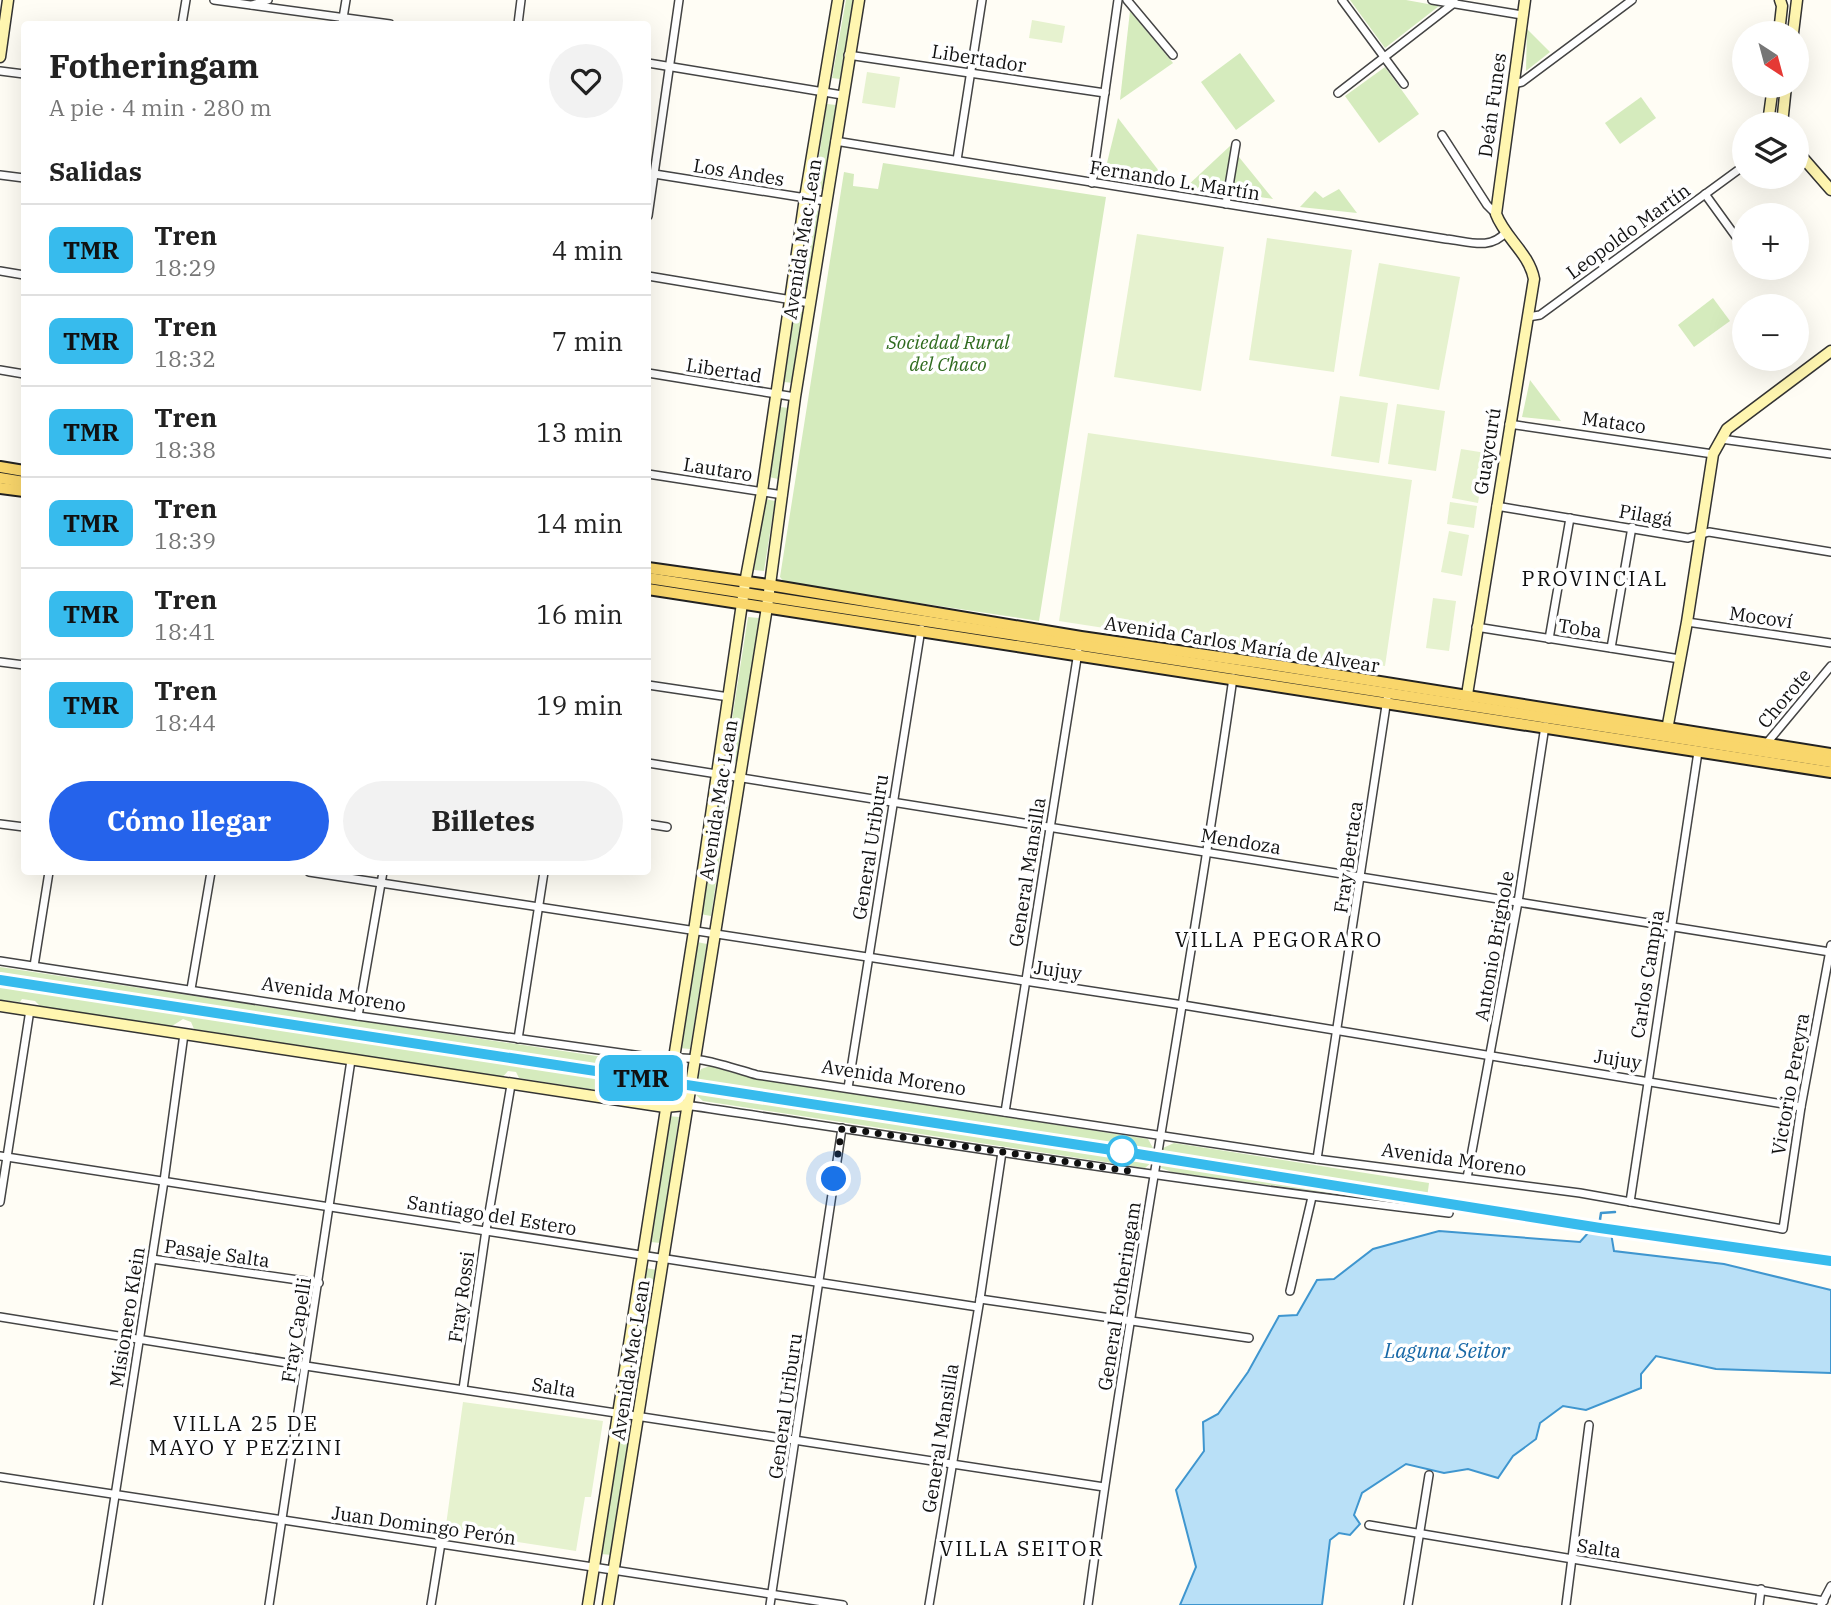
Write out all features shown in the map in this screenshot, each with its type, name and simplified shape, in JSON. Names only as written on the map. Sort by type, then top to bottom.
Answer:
[{"type":"main road","points":[[0,58],[8,0]]},
{"type":"main road","name":"Avenida Mac Lean","points":[[588,1605],[838,0]]},
{"type":"main road","name":"Avenida Mac Lean","points":[[608,1605],[768,596],[825,201],[859,0]]},
{"type":"main road","name":"Deán Funes","points":[[1496,214],[1495,203],[1525,0]]},
{"type":"main road","points":[[1780,0],[1780,21]]},
{"type":"main road","points":[[1794,21],[1797,0]]},
{"type":"main road","points":[[1809,165],[1831,190]]},
{"type":"main road","name":"Guaycurú","points":[[1466,700],[1534,279],[1529,262],[1496,214]]},
{"type":"main road","points":[[1665,737],[1687,622],[1713,454],[1727,429],[1831,351]]},
{"type":"main road","points":[[0,467],[21,470]]},
{"type":"main road","points":[[0,478],[21,482]]},
{"type":"main road","points":[[0,488],[21,491]]},
{"type":"main road","name":"Avenida Carlos María de Alvear","points":[[651,569],[744,593]]},
{"type":"main road","name":"Avenida Carlos María de Alvear","points":[[651,578],[1388,693],[1545,723],[1831,754]]},
{"type":"main road","name":"Avenida Carlos María de Alvear","points":[[651,589],[744,593]]},
{"type":"main road","name":"Avenida Carlos María de Alvear","points":[[923,621],[1388,693],[1466,700],[1665,737],[1698,752],[1831,772]]},
{"type":"main road","name":"Avenida Carlos María de Alvear","points":[[1466,700],[1545,723]]},
{"type":"main road","name":"Avenida Carlos María de Alvear","points":[[1763,747],[1831,762]]},
{"type":"main road","points":[[0,1006],[511,1085],[665,1107],[686,1105]]},
{"type":"street","points":[[182,21],[186,0]]},
{"type":"street","points":[[214,0],[343,21],[346,0]]},
{"type":"street","points":[[250,5],[268,0]]},
{"type":"street","points":[[518,21],[521,0]]},
{"type":"street","points":[[651,167],[679,0]]},
{"type":"street","points":[[957,160],[982,0]]},
{"type":"street","points":[[1092,183],[1118,0]]},
{"type":"street","points":[[1127,0],[1173,55]]},
{"type":"street","points":[[1342,0],[1404,83]]},
{"type":"street","points":[[1432,0],[1454,1],[1522,15]]},
{"type":"street","points":[[1513,85],[1522,82],[1632,0]]},
{"type":"street","points":[[1338,93],[1454,1]]},
{"type":"street","name":"Libertador","points":[[848,55],[1105,93]]},
{"type":"street","points":[[651,63],[842,95]]},
{"type":"street","points":[[0,71],[21,74]]},
{"type":"street","points":[[1442,135],[1487,205],[1496,214]]},
{"type":"street","name":"Fernando L. Martín","points":[[835,141],[1446,239],[1491,244],[1499,241],[1506,232]]},
{"type":"street","points":[[1226,204],[1236,144]]},
{"type":"street","name":"Los Andes","points":[[651,173],[825,201]]},
{"type":"street","name":"Leopoldo Martín","points":[[1528,317],[1540,315],[1732,174]]},
{"type":"street","points":[[0,175],[21,178]]},
{"type":"street","points":[[1705,194],[1732,231]]},
{"type":"street","points":[[0,271],[21,274]]},
{"type":"street","points":[[651,276],[810,303]]},
{"type":"street","points":[[0,370],[21,373]]},
{"type":"street","name":"Libertad","points":[[651,374],[795,397]]},
{"type":"street","name":"Mataco","points":[[1509,424],[1713,454]]},
{"type":"street","points":[[1721,439],[1831,454]]},
{"type":"street","name":"Lautaro","points":[[651,474],[783,495]]},
{"type":"street","name":"Pilagá","points":[[1496,506],[1688,538],[1710,532],[1831,552]]},
{"type":"street","points":[[1549,639],[1570,518]]},
{"type":"street","points":[[1611,648],[1632,527]]},
{"type":"street","name":"General Uriburu","points":[[848,1088],[923,621]]},
{"type":"street","name":"Mocoví","points":[[1687,622],[1831,643]]},
{"type":"street","name":"Toba","points":[[1476,627],[1680,659]]},
{"type":"street","name":"General Mansilla","points":[[1005,1112],[1079,646]]},
{"type":"street","points":[[0,662],[21,665]]},
{"type":"street","name":"Chorote","points":[[1763,747],[1831,666]]},
{"type":"street","name":"General Fotheringam","points":[[1088,1605],[1104,1487],[1183,1004],[1234,669]]},
{"type":"street","points":[[651,685],[729,697]]},
{"type":"street","name":"Fray Bertaca","points":[[1317,1159],[1388,693]]},
{"type":"street","name":"Antonio Brignole","points":[[1467,1178],[1518,902],[1545,723]]},
{"type":"street","name":"Carlos Campia","points":[[1630,1202],[1698,752]]},
{"type":"street","name":"Mendoza","points":[[651,764],[1518,902],[1830,948]]},
{"type":"street","points":[[0,824],[21,827]]},
{"type":"street","points":[[651,824],[667,827]]},
{"type":"street","points":[[34,966],[49,875]]},
{"type":"street","points":[[191,989],[210,875]]},
{"type":"street","name":"Jujuy","points":[[329,875],[1183,1004],[1801,1107]]},
{"type":"street","points":[[358,1016],[383,875]]},
{"type":"street","points":[[518,1039],[543,875]]},
{"type":"street","name":"Victorio Pereyra","points":[[1783,1229],[1801,1107],[1830,948]]},
{"type":"street","name":"Avenida Moreno","points":[[0,961],[518,1039],[663,1059],[695,1059],[757,1075],[1317,1159],[1630,1202],[1783,1229]]},
{"type":"street","points":[[0,1202],[4,1157],[30,1010]]},
{"type":"street","name":"Misionero Klein","points":[[98,1605],[164,1181],[184,1034]]},
{"type":"street","name":"Fray Capelli","points":[[269,1605],[351,1060]]},
{"type":"street","name":"Fray Rossi","points":[[463,1389],[511,1085]]},
{"type":"street","points":[[686,1105],[1312,1197],[1449,1213]]},
{"type":"street","name":"General Uriburu","points":[[771,1605],[842,1128]]},
{"type":"street","name":"General Mansilla","points":[[929,1605],[1002,1152]]},
{"type":"street","name":"Santiago del Estero","points":[[4,1157],[331,1205],[664,1259],[1249,1338]]},
{"type":"street","points":[[1290,1291],[1312,1197]]},
{"type":"street","name":"Pasaje Salta","points":[[152,1259],[319,1283]]},
{"type":"street","name":"Salta","points":[[0,1317],[1104,1487]]},
{"type":"street","points":[[1566,1605],[1589,1425]]},
{"type":"street","points":[[1408,1605],[1429,1475]]},
{"type":"street","name":"Juan Domingo Perón","points":[[0,1477],[844,1605]]},
{"type":"street","name":"Salta","points":[[1369,1525],[1761,1589],[1822,1603]]},
{"type":"street","points":[[431,1605],[441,1543]]},
{"type":"street","points":[[1822,1603],[1831,1587]]},
{"type":"street","points":[[1759,1605],[1761,1589]]},
{"type":"green space","points":[[846,0],[853,0],[840,79],[832,78]]},
{"type":"green space","points":[[1350,0],[1406,0],[1439,6],[1385,48]]},
{"type":"green space","points":[[1130,11],[1173,63],[1120,100]]},
{"type":"green space","points":[[1032,20],[1065,26],[1062,43],[1029,38]]},
{"type":"green space","points":[[1527,29],[1550,52],[1526,71]]},
{"type":"green space","points":[[1240,53],[1275,101],[1236,130],[1201,82]]},
{"type":"green space","points":[[1385,67],[1419,114],[1379,143],[1345,96]]},
{"type":"green space","points":[[867,72],[900,77],[895,108],[862,103]]},
{"type":"green space","points":[[1641,97],[1656,118],[1620,144],[1605,123]]},
{"type":"green space","points":[[827,104],[836,105],[823,189],[814,188]]},
{"type":"green space","points":[[1118,118],[1169,184],[1104,175]]},
{"type":"green space","points":[[1230,146],[1273,199],[1186,187]]},
{"type":"green space","name":"Sociedad Rural del Chaco","points":[[883,163],[1106,197],[1039,621],[785,583],[780,577],[844,172],[854,174],[853,186],[878,189]]},
{"type":"green space","points":[[1339,189],[1357,213],[1300,207],[1315,191],[1323,198]]},
{"type":"green space","points":[[811,209],[819,211],[807,289],[798,288]]},
{"type":"green space","points":[[1137,234],[1224,247],[1201,391],[1114,377]]},
{"type":"green space","points":[[1267,238],[1352,250],[1334,372],[1249,360]]},
{"type":"green space","points":[[1379,263],[1460,277],[1439,390],[1359,376]]},
{"type":"green space","points":[[1713,298],[1730,321],[1694,347],[1678,325]]},
{"type":"green space","points":[[795,311],[804,312],[793,383],[784,382]]},
{"type":"green space","points":[[1530,380],[1561,421],[1522,417]]},
{"type":"green space","points":[[1340,396],[1388,403],[1379,463],[1331,456]]},
{"type":"green space","points":[[1397,404],[1445,411],[1436,471],[1388,464]]},
{"type":"green space","points":[[780,407],[789,408],[778,479],[769,477]]},
{"type":"green space","points":[[1088,433],[1412,480],[1385,666],[1195,642],[1059,621]]},
{"type":"green space","points":[[1461,449],[1486,453],[1478,503],[1452,498]]},
{"type":"green space","points":[[765,499],[775,501],[764,571],[754,570]]},
{"type":"green space","points":[[1450,502],[1477,506],[1474,528],[1447,524]]},
{"type":"green space","points":[[1449,531],[1469,535],[1462,576],[1441,572]]},
{"type":"green space","points":[[1433,598],[1456,601],[1449,651],[1426,648]]},
{"type":"green space","points":[[748,617],[759,618],[737,759],[734,764],[728,764],[726,758]]},
{"type":"green space","points":[[719,789],[730,790],[711,916],[700,914]]},
{"type":"green space","points":[[697,942],[707,944],[690,1049],[679,1048]]},
{"type":"green space","points":[[0,967],[663,1066],[659,1095],[651,1099],[519,1078],[516,1072],[508,1071],[500,1080],[194,1029],[191,1022],[183,1019],[172,1026],[42,1008],[35,1001],[22,999],[20,1002],[0,1000]]},
{"type":"green space","points":[[710,1066],[744,1076],[1148,1139],[1153,1148],[1152,1162],[1145,1168],[703,1101],[696,1095],[696,1080],[701,1069]]},
{"type":"green space","points":[[668,1116],[679,1117],[660,1243],[651,1242]]},
{"type":"green space","points":[[1174,1143],[1429,1183],[1426,1206],[1172,1172],[1161,1168],[1163,1148]]},
{"type":"green space","points":[[646,1268],[657,1270],[638,1396],[627,1394]]},
{"type":"green space","points":[[463,1402],[603,1421],[591,1497],[585,1497],[576,1551],[479,1536],[446,1525]]},
{"type":"green space","points":[[620,1428],[631,1429],[612,1555],[601,1554]]},
{"type":"water","name":"Laguna Seitor","points":[[1439,1231],[1580,1242],[1588,1233],[1611,1233],[1614,1251],[1724,1264],[1831,1290],[1831,1373],[1716,1369],[1656,1356],[1641,1374],[1641,1388],[1586,1410],[1563,1406],[1540,1423],[1536,1439],[1513,1456],[1498,1478],[1468,1469],[1444,1473],[1406,1464],[1362,1493],[1354,1515],[1360,1524],[1350,1535],[1339,1533],[1330,1540],[1322,1605],[1180,1605],[1196,1567],[1176,1490],[1204,1451],[1203,1422],[1218,1414],[1248,1372],[1279,1316],[1297,1315],[1317,1280],[1334,1279],[1373,1249]]},
{"type":"waterway","points":[[1598,1233],[1601,1213],[1615,1212]]},
{"type":"railway","points":[[0,980],[1125,1152],[1600,1228],[1831,1261]]},
{"type":"train","name":"TMR","points":[[0,980],[442,1046],[1600,1228],[1831,1261]]},
{"type":"district","name":"PROVINCIAL","points":[[1595,579]]},
{"type":"district","name":"VILLA PEGORARO","points":[[1279,940]]},
{"type":"district","name":"VILLA 25 DE MAYO Y PEZZINI","points":[[246,1436]]},
{"type":"district","name":"VILLA SEITOR","points":[[1022,1549]]},
{"type":"route","points":[[834,1179],[842,1128],[1129,1171],[1122,1151]]}]
